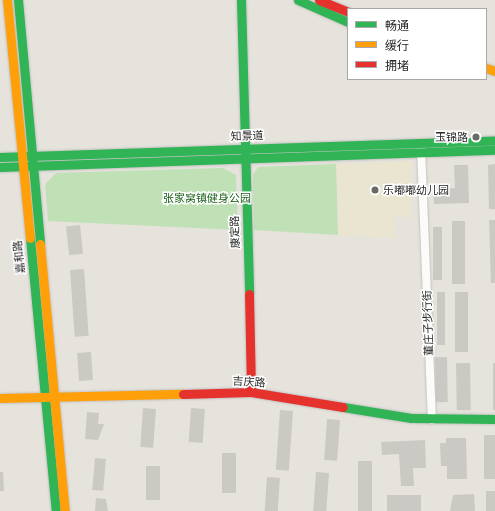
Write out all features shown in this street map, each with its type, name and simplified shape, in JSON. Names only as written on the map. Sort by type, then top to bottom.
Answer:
[{"type":"main road","name":"嘉和路","points":[[7,0],[21,162],[46,396],[56,511]]},
{"type":"main road","name":"嘉和路","points":[[18,0],[56,395],[65,511]]},
{"type":"main road","name":"康定路","points":[[241,0],[251,392]]},
{"type":"main road","points":[[298,0],[347,22]]},
{"type":"main road","points":[[319,0],[347,12]]},
{"type":"main road","name":"知景道","points":[[33,161],[245,158],[421,148],[495,141]]},
{"type":"main road","name":"知景道","points":[[0,167],[33,161],[244,148],[421,148],[495,150]]},
{"type":"main road","name":"知景道","points":[[0,158],[21,162]]},
{"type":"main road","name":"吉庆路","points":[[0,398],[56,395],[251,392],[432,420],[495,419]]},
{"type":"street","name":"董庄子步行街","points":[[421,148],[432,420]]},
{"type":"shaded area","name":"乐嘟嘟幼儿园","points":[[412,161],[412,217],[395,217],[395,238],[338,235],[336,164]]},
{"type":"green space","points":[[336,164],[338,235],[254,230],[253,175],[258,167]]},
{"type":"green space","name":"张家窝镇健身公园","points":[[223,168],[236,175],[238,230],[48,221],[45,184],[56,173]]},
{"type":"building","points":[[495,164],[495,209],[489,209],[488,165]]},
{"type":"building","points":[[454,165],[468,165],[469,203],[434,204],[433,189],[455,188]]},
{"type":"building","points":[[489,220],[495,220],[495,283],[491,283]]},
{"type":"building","points":[[452,221],[465,221],[465,284],[452,284]]},
{"type":"building","points":[[80,225],[83,254],[69,255],[66,226]]},
{"type":"building","points":[[433,227],[442,227],[442,280],[433,280]]},
{"type":"building","points":[[84,269],[89,336],[75,337],[70,270]]},
{"type":"building","points":[[437,292],[445,292],[445,345],[437,345]]},
{"type":"building","points":[[455,292],[468,292],[468,352],[455,352]]},
{"type":"building","points":[[91,352],[93,380],[79,381],[77,353]]},
{"type":"building","points":[[435,357],[447,357],[448,402],[436,402]]},
{"type":"building","points":[[456,363],[470,363],[471,410],[457,410]]},
{"type":"building","points":[[493,363],[495,363],[495,410],[493,410]]},
{"type":"building","points":[[143,408],[156,409],[153,448],[140,447]]},
{"type":"building","points":[[191,408],[205,409],[203,443],[189,442]]},
{"type":"building","points":[[280,410],[293,411],[289,471],[276,470]]},
{"type":"building","points":[[87,412],[99,413],[98,424],[104,424],[98,440],[85,439]]},
{"type":"building","points":[[327,419],[340,420],[337,461],[324,460]]},
{"type":"building","points":[[484,435],[495,435],[495,479],[484,479]]},
{"type":"building","points":[[446,438],[466,438],[467,479],[447,479],[447,466],[441,466],[440,443],[446,443]]},
{"type":"building","points":[[425,440],[426,468],[413,468],[414,486],[401,486],[399,454],[382,455],[381,442]]},
{"type":"building","points":[[222,453],[236,453],[236,493],[222,493]]},
{"type":"building","points":[[95,458],[106,459],[103,491],[92,490]]},
{"type":"building","points":[[358,461],[372,461],[372,511],[358,511]]},
{"type":"building","points":[[146,466],[160,466],[160,500],[146,500]]},
{"type":"building","points":[[0,472],[3,472],[4,491],[0,491]]},
{"type":"building","points":[[316,472],[329,473],[326,511],[313,511]]},
{"type":"building","points":[[267,477],[280,478],[278,511],[265,511]]},
{"type":"building","points":[[486,491],[495,491],[495,511],[486,511]]},
{"type":"building","points":[[474,494],[475,511],[450,511],[453,495]]},
{"type":"building","points":[[387,495],[421,495],[421,511],[387,511]]},
{"type":"building","points":[[96,498],[106,499],[108,511],[95,511]]},
{"type":"traffic: fast","points":[[18,0],[40,244]]},
{"type":"traffic: fast","points":[[241,0],[249,294]]},
{"type":"traffic: fast","points":[[298,0],[347,22]]},
{"type":"traffic: fast","points":[[0,157],[495,141]]},
{"type":"traffic: fast","points":[[0,167],[495,150]]},
{"type":"traffic: fast","points":[[30,238],[56,511]]},
{"type":"traffic: fast","points":[[343,407],[411,418],[495,419]]},
{"type":"traffic: slow","points":[[7,0],[30,238]]},
{"type":"traffic: slow","points":[[487,68],[495,71]]},
{"type":"traffic: slow","points":[[40,244],[65,511]]},
{"type":"traffic: slow","points":[[0,398],[183,394]]},
{"type":"traffic: jam","points":[[319,0],[347,12]]},
{"type":"traffic: jam","points":[[249,294],[251,392]]},
{"type":"traffic: jam","points":[[183,394],[251,392],[343,407]]},
{"type":"place","name":"玉锦路","points":[[476,137]]},
{"type":"place","name":"乐嘟嘟幼儿园","points":[[375,190]]}]
